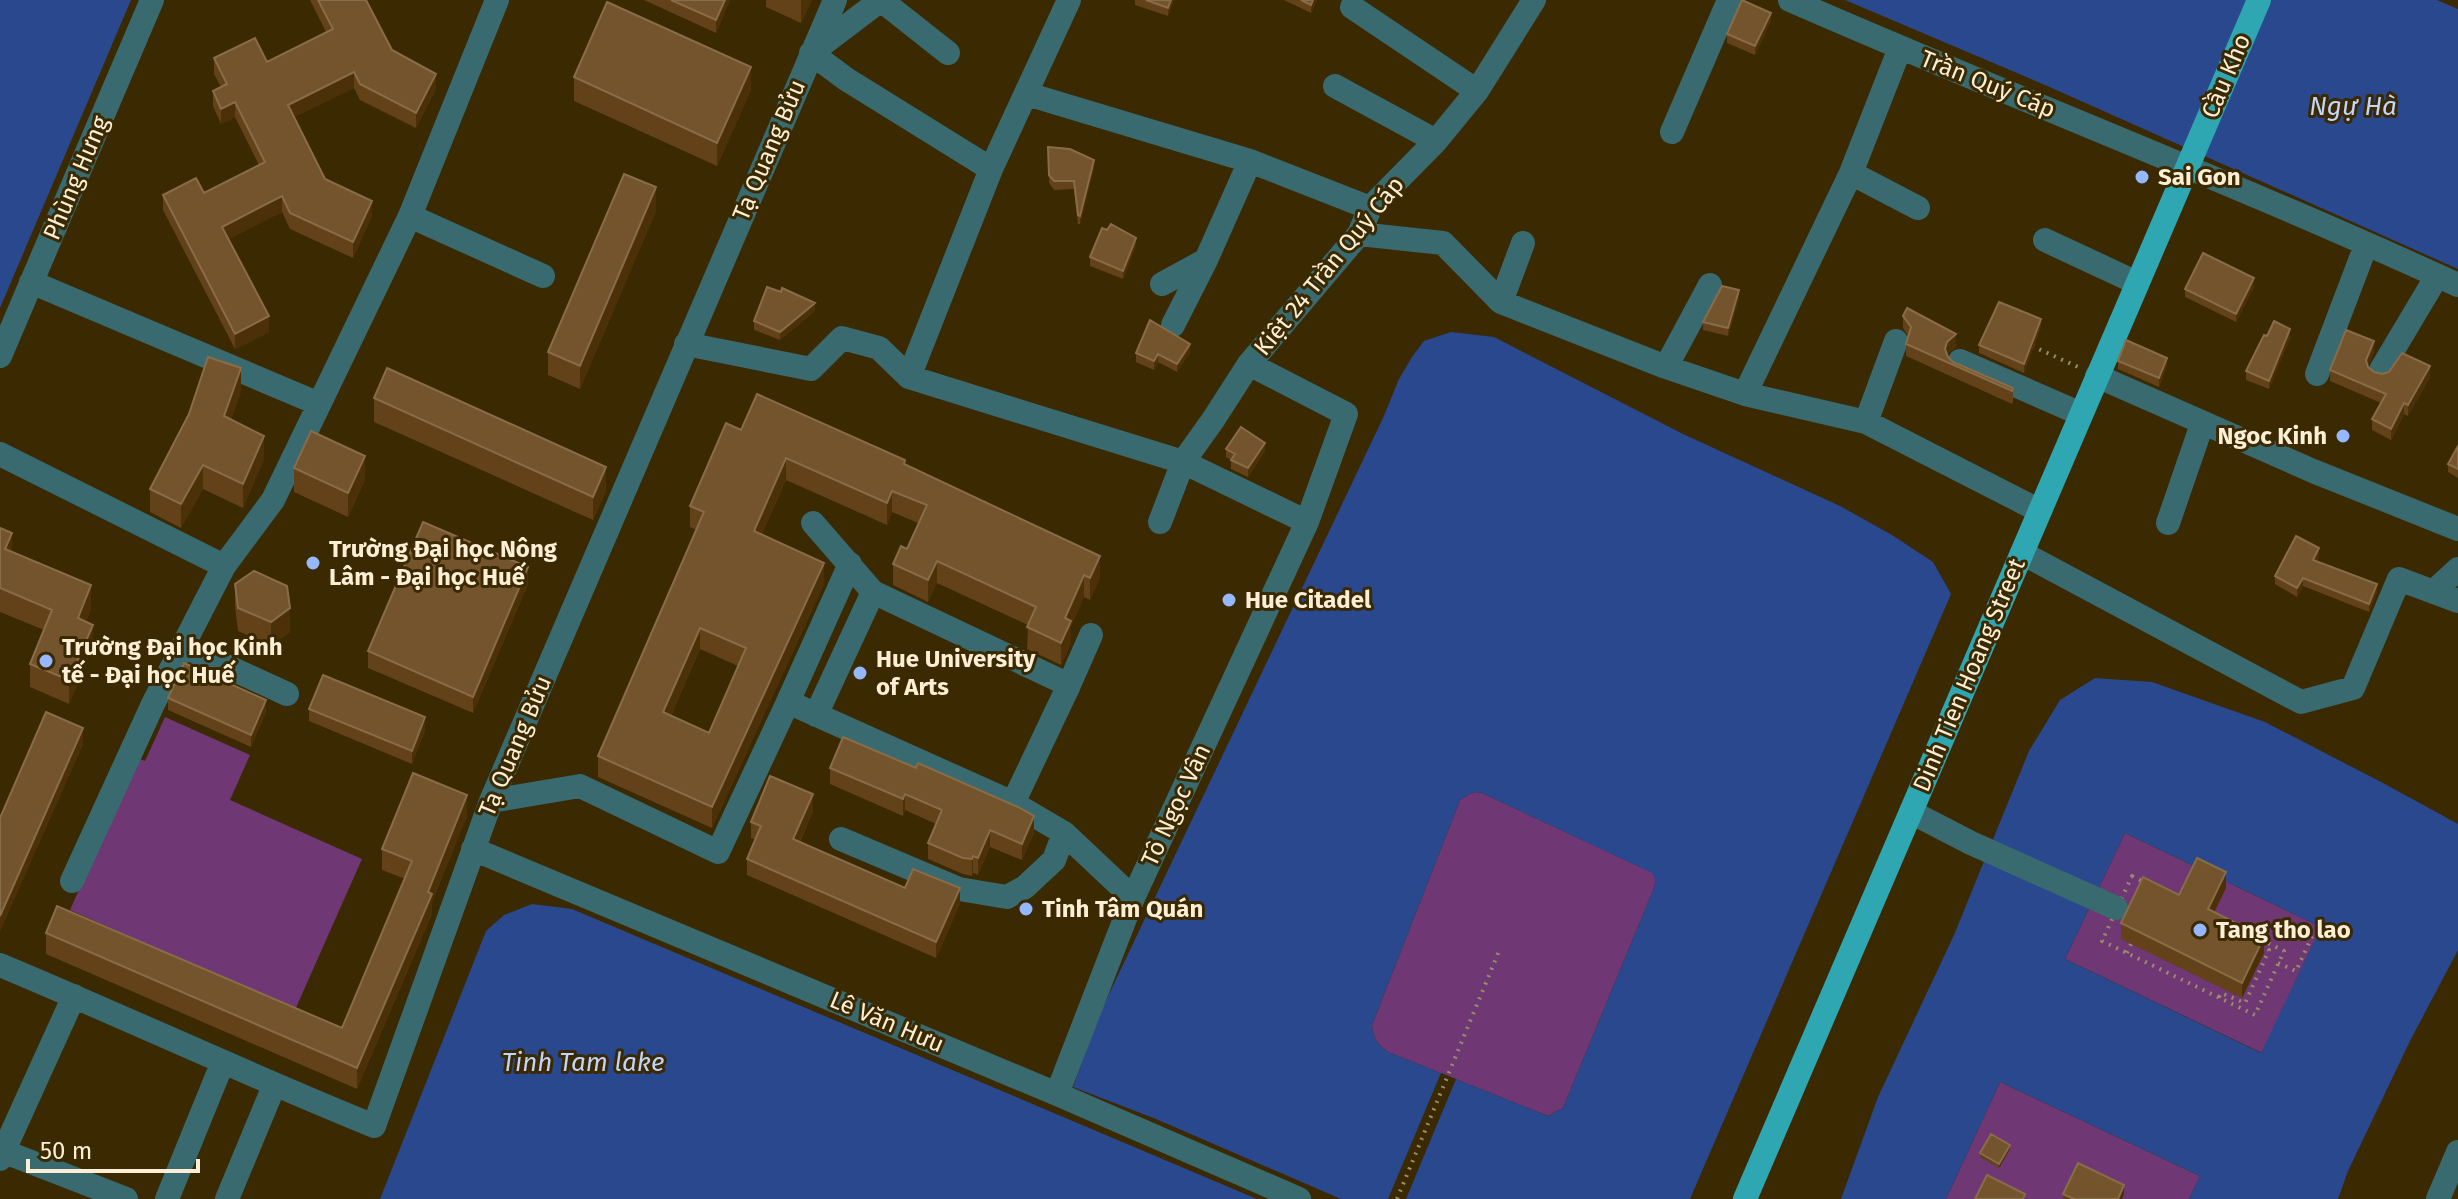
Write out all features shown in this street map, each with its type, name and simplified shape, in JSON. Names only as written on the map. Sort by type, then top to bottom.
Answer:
[{"type":"main road","name":"Cầu Kho","points":[[2190,158],[2259,0]]},
{"type":"main road","name":"Dinh Tien Hoang Street","points":[[1745,1199],[2190,158]]},
{"type":"street","name":"Phùng Hưng","points":[[0,356],[152,0]]},
{"type":"street","points":[[72,881],[153,704],[224,566],[273,500],[410,216],[497,0]]},
{"type":"street","name":"Tạ Quang Bửu","points":[[0,965],[222,1064],[374,1126],[491,801],[835,0]]},
{"type":"street","points":[[948,53],[881,0],[811,53],[846,79],[991,169]]},
{"type":"street","points":[[909,377],[991,169],[1069,0]]},
{"type":"street","name":"Kiệt 24 Trần Quý Cáp","points":[[1160,522],[1183,462],[1249,364],[1359,234],[1370,208],[1436,141],[1477,91],[1534,0]]},
{"type":"street","points":[[1672,132],[1729,0]]},
{"type":"street","name":"Trần Quý Cáp","points":[[1790,0],[1900,48],[2190,158]]},
{"type":"street","points":[[1352,7],[1477,91]]},
{"type":"street","points":[[1745,394],[1851,173],[1900,48]]},
{"type":"street","points":[[1335,86],[1436,141]]},
{"type":"street","points":[[1027,94],[1250,161],[1370,208]]},
{"type":"street","points":[[2190,158],[2366,245],[2448,280],[2381,370]]},
{"type":"street","points":[[1173,325],[1250,161]]},
{"type":"street","points":[[1851,173],[1918,208]]},
{"type":"street","points":[[410,216],[543,276]]},
{"type":"street","points":[[1359,234],[1443,243],[1501,302],[1666,367],[1745,394],[1866,422],[2040,511]]},
{"type":"street","points":[[2045,240],[2137,283]]},
{"type":"street","points":[[1501,302],[1523,243]]},
{"type":"street","points":[[2317,374],[2366,245]]},
{"type":"street","points":[[1162,284],[1206,260]]},
{"type":"street","points":[[31,282],[319,404]]},
{"type":"street","points":[[1666,367],[1710,285]]},
{"type":"street","points":[[686,344],[811,369],[842,338],[879,348],[909,377],[1183,462],[1307,522]]},
{"type":"street","points":[[1866,422],[1896,341]]},
{"type":"street","points":[[1960,361],[2081,414]]},
{"type":"street","name":"Tô Ngọc Vân","points":[[1057,1094],[1133,898],[1307,522],[1346,414],[1249,364]]},
{"type":"street","points":[[2097,376],[2313,471],[2458,529]]},
{"type":"street","points":[[2168,523],[2199,433]]},
{"type":"street","points":[[0,454],[224,566]]},
{"type":"street","points":[[813,523],[873,592],[1069,685]]},
{"type":"street","points":[[2022,553],[2301,702],[2353,688],[2399,579],[2458,601]]},
{"type":"street","points":[[491,801],[580,786],[718,852],[850,564]]},
{"type":"street","points":[[2433,592],[2458,569]]},
{"type":"street","points":[[816,715],[873,592]]},
{"type":"street","points":[[1013,803],[1091,635]]},
{"type":"street","points":[[183,646],[287,694]]},
{"type":"street","points":[[788,702],[1013,803],[1064,833],[1133,898]]},
{"type":"street","points":[[1911,812],[1971,843],[2107,904]]},
{"type":"street","points":[[841,839],[959,889],[1007,897],[1025,887],[1054,860],[1064,833]]},
{"type":"street","name":"Lê Văn Hưu","points":[[473,849],[1299,1199]]},
{"type":"street","points":[[74,996],[1,1153],[126,1199]]},
{"type":"street","points":[[167,1199],[222,1064]]},
{"type":"street","points":[[227,1199],[274,1086]]},
{"type":"street","points":[[2438,1199],[2458,1152]]},
{"type":"path","points":[[2026,343],[2097,376]]},
{"type":"path","points":[[2132,876],[2158,888],[2284,951],[2255,1015],[2102,941],[2107,904],[2132,876]]},
{"type":"path","points":[[2154,898],[2158,888]]},
{"type":"path","points":[[2219,997],[2221,993],[2245,1003],[2269,950],[2245,937],[2246,932]]},
{"type":"path","points":[[2278,963],[2296,971],[2313,934]]},
{"type":"path","points":[[2125,938],[2134,944],[2127,953]]},
{"type":"path","points":[[1397,1199],[1499,951]]},
{"type":"path","points":[[2250,973],[2257,977]]},
{"type":"path","points":[[2228,988],[2241,995]]},
{"type":"shaded area","points":[[165,717],[250,755],[230,800],[362,859],[295,1010],[70,910],[137,758],[145,761]]},
{"type":"shaded area","points":[[1476,792],[1653,873],[1656,881],[1563,1108],[1548,1116],[1388,1052],[1373,1034],[1372,1025],[1460,800]]},
{"type":"shaded area","points":[[2125,833],[2321,927],[2262,1053],[2065,959]]},
{"type":"shaded area","points":[[2000,1082],[2200,1176],[2189,1199],[1946,1199]]},
{"type":"water","points":[[0,0],[131,0],[0,308]]},
{"type":"water","name":"Ngự Hà","points":[[1845,0],[2437,0],[2458,9],[2458,269],[2045,85]]},
{"type":"water","points":[[1451,332],[1494,337],[1683,434],[1840,506],[1892,535],[1933,562],[1951,594],[1690,1199],[1341,1199],[1156,1119],[1073,1087],[1100,1013],[1399,379],[1424,341]],"holes":[[[1482,793],[1652,873],[1656,881],[1563,1108],[1548,1116],[1388,1052],[1376,1040],[1373,1030],[1372,1025],[1460,800],[1469,794]]]},
{"type":"water","points":[[2095,678],[2152,682],[2265,722],[2458,824],[2458,950],[2410,1041],[2348,1171],[2338,1199],[2189,1199],[2200,1176],[2000,1082],[1946,1199],[1841,1199],[1878,1097],[1954,935],[2029,751],[2060,700]],"holes":[[[2125,833],[2321,927],[2261,1053],[2065,959]]]},
{"type":"water","name":"Tinh Tam lake","points":[[532,904],[572,909],[1257,1199],[380,1199],[486,931],[504,915]]},
{"type":"pier","points":[[1441,1073],[1456,1079],[1406,1199],[1388,1199]]},
{"type":"building","points":[[318,0],[366,0],[392,50],[436,74],[416,113],[360,84],[354,72],[288,105],[325,179],[372,201],[353,242],[290,213],[282,196],[222,227],[269,316],[235,334],[163,195],[196,178],[204,193],[265,162],[235,102],[221,109],[213,91],[227,84],[214,58],[255,38],[267,62],[333,29]]},
{"type":"building","points":[[671,0],[725,0],[716,20]]},
{"type":"building","points":[[1146,0],[1171,0],[1168,8]]},
{"type":"building","points":[[1742,0],[1771,13],[1755,46],[1727,34]]},
{"type":"building","points":[[607,2],[751,67],[717,143],[574,77]]},
{"type":"building","points":[[1048,147],[1070,149],[1094,160],[1080,216],[1074,181],[1054,181],[1049,175]]},
{"type":"building","points":[[624,174],[656,187],[580,366],[548,352]]},
{"type":"building","points":[[1111,224],[1136,238],[1123,271],[1090,257],[1102,228],[1107,230]]},
{"type":"building","points":[[2203,253],[2254,278],[2236,314],[2185,289]]},
{"type":"building","points":[[1722,286],[1739,290],[1728,328],[1703,322]]},
{"type":"building","points":[[767,287],[781,292],[782,288],[815,303],[780,332],[754,321]]},
{"type":"building","points":[[1999,302],[2041,319],[2024,364],[1979,345]]},
{"type":"building","points":[[1907,308],[1956,334],[1947,342],[1945,349],[1953,362],[2013,388],[2012,391],[1906,344],[1911,327],[1903,316]]},
{"type":"building","points":[[1150,320],[1190,344],[1177,364],[1158,354],[1154,361],[1136,353]]},
{"type":"building","points":[[2274,321],[2290,329],[2269,381],[2246,371]]},
{"type":"building","points":[[2346,330],[2374,341],[2366,360],[2374,372],[2389,372],[2402,353],[2430,366],[2408,405],[2404,403],[2391,429],[2372,419],[2386,394],[2330,370]]},
{"type":"building","points":[[2126,340],[2167,358],[2159,378],[2118,361]]},
{"type":"building","points":[[208,357],[241,368],[224,416],[264,436],[243,484],[203,465],[181,504],[150,489],[189,414]]},
{"type":"building","points":[[387,368],[606,467],[593,497],[374,398]]},
{"type":"building","points":[[757,394],[905,460],[904,464],[1100,556],[1090,578],[1084,575],[1065,618],[1071,621],[1061,643],[1027,627],[1036,607],[937,561],[928,580],[893,564],[901,546],[907,549],[927,505],[892,491],[887,503],[786,458],[754,531],[824,563],[712,807],[598,756],[704,512],[690,506],[726,423],[741,430]],"holes":[[[700,628],[746,648],[709,733],[663,712]]]},
{"type":"building","points":[[1241,427],[1265,443],[1248,468],[1231,460],[1235,454],[1226,449]]},
{"type":"building","points":[[311,431],[365,456],[348,493],[294,468]]},
{"type":"building","points":[[2458,446],[2458,469],[2448,464]]},
{"type":"building","points":[[423,522],[528,567],[473,697],[368,651]]},
{"type":"building","points":[[0,528],[12,533],[5,549],[91,585],[78,618],[93,625],[69,680],[30,664],[52,610],[0,588]]},
{"type":"building","points":[[2296,536],[2319,548],[2313,560],[2377,584],[2369,604],[2303,578],[2297,588],[2275,576]]},
{"type":"building","points":[[254,571],[287,586],[290,608],[271,622],[238,608],[235,584]]},
{"type":"building","points":[[184,663],[266,700],[251,735],[168,698]]},
{"type":"building","points":[[323,675],[425,717],[412,751],[309,709]]},
{"type":"building","points":[[46,712],[83,728],[0,916],[0,818]]},
{"type":"building","points":[[843,737],[916,768],[918,763],[1034,816],[1022,844],[990,830],[978,858],[973,856],[972,859],[928,843],[942,810],[905,794],[903,799],[830,768]]},
{"type":"building","points":[[413,773],[467,795],[428,892],[432,894],[357,1068],[46,933],[57,906],[342,1028],[412,861],[382,849]]},
{"type":"building","points":[[770,776],[813,794],[793,839],[905,888],[913,869],[960,888],[936,942],[747,859],[761,826],[751,822]]},
{"type":"building","points":[[2197,858],[2226,872],[2208,909],[2264,937],[2242,983],[2121,923],[2143,877],[2179,895]]},
{"type":"building","points":[[1991,1134],[2010,1145],[1999,1164],[1980,1153]]},
{"type":"building","points":[[2078,1163],[2124,1185],[2118,1199],[2074,1199],[2063,1194]]},
{"type":"building","points":[[1987,1175],[2025,1194],[2023,1199],[1975,1199]]},
{"type":"place","name":"Sai Gon","points":[[2142,177]]},
{"type":"place","name":"Ngoc Kinh","points":[[2343,436]]},
{"type":"place","name":"Trường Đại học Nông Lâm - Đại học Huế","points":[[313,563]]},
{"type":"place","name":"Hue Citadel","points":[[1229,600]]},
{"type":"place","name":"Trường Đại học Kinh tế - Đại học Huế","points":[[46,661]]},
{"type":"place","name":"Hue University of Arts","points":[[860,673]]},
{"type":"place","name":"Tinh Tâm Quán","points":[[1026,909]]},
{"type":"place","name":"Tang tho lao","points":[[2200,930]]}]
